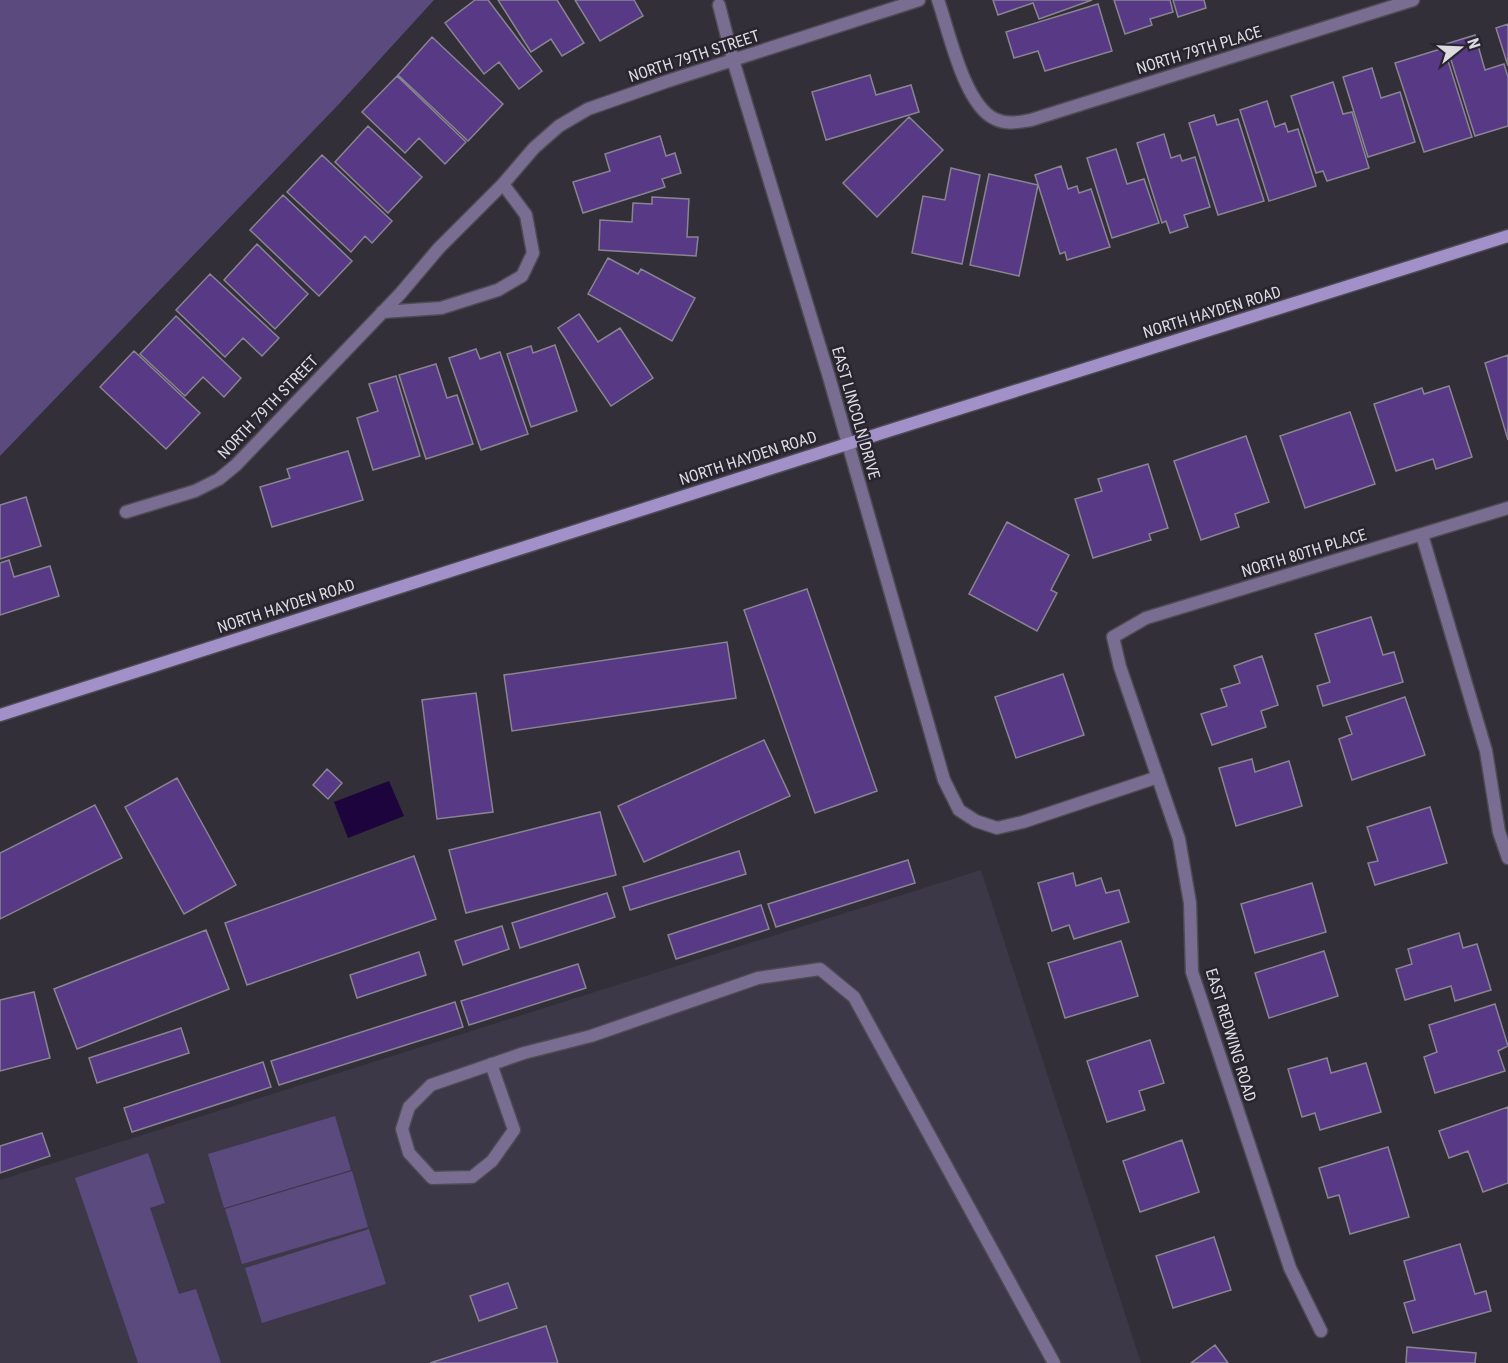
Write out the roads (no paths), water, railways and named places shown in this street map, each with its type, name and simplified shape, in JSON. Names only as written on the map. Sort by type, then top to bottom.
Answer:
[{"type":"main road","name":"NORTH HAYDEN ROAD","points":[[0,715],[1508,236]]},
{"type":"street","name":"NORTH 79TH STREET","points":[[126,512],[195,491],[219,479],[236,465],[382,312],[439,248],[503,184],[534,148],[559,126],[588,109],[919,0]]},
{"type":"street","name":"NORTH 79TH PLACE","points":[[939,0],[965,84],[978,107],[994,119],[1013,123],[1031,120],[1413,0]]},
{"type":"street","name":"EAST LINCOLN DRIVE","points":[[719,5],[733,60],[798,271],[944,780],[959,810],[976,821],[997,828],[1158,777]]},
{"type":"street","points":[[382,312],[441,308],[498,290],[522,276],[533,253],[526,215],[503,184]]},
{"type":"street","name":"NORTH 80TH PLACE","points":[[1113,637],[1146,618],[1508,508]]},
{"type":"street","points":[[1422,535],[1486,751],[1499,832],[1508,858]]},
{"type":"street","name":"EAST REDWING ROAD","points":[[1113,637],[1120,667],[1179,838],[1190,903],[1192,972],[1290,1268],[1321,1331]]},
{"type":"street","points":[[491,1064],[514,1130],[492,1161],[472,1177],[432,1178],[409,1153],[402,1129],[409,1107],[431,1085],[491,1064],[524,1053],[591,1036],[758,978],[820,969],[855,996],[1054,1363]]}]
